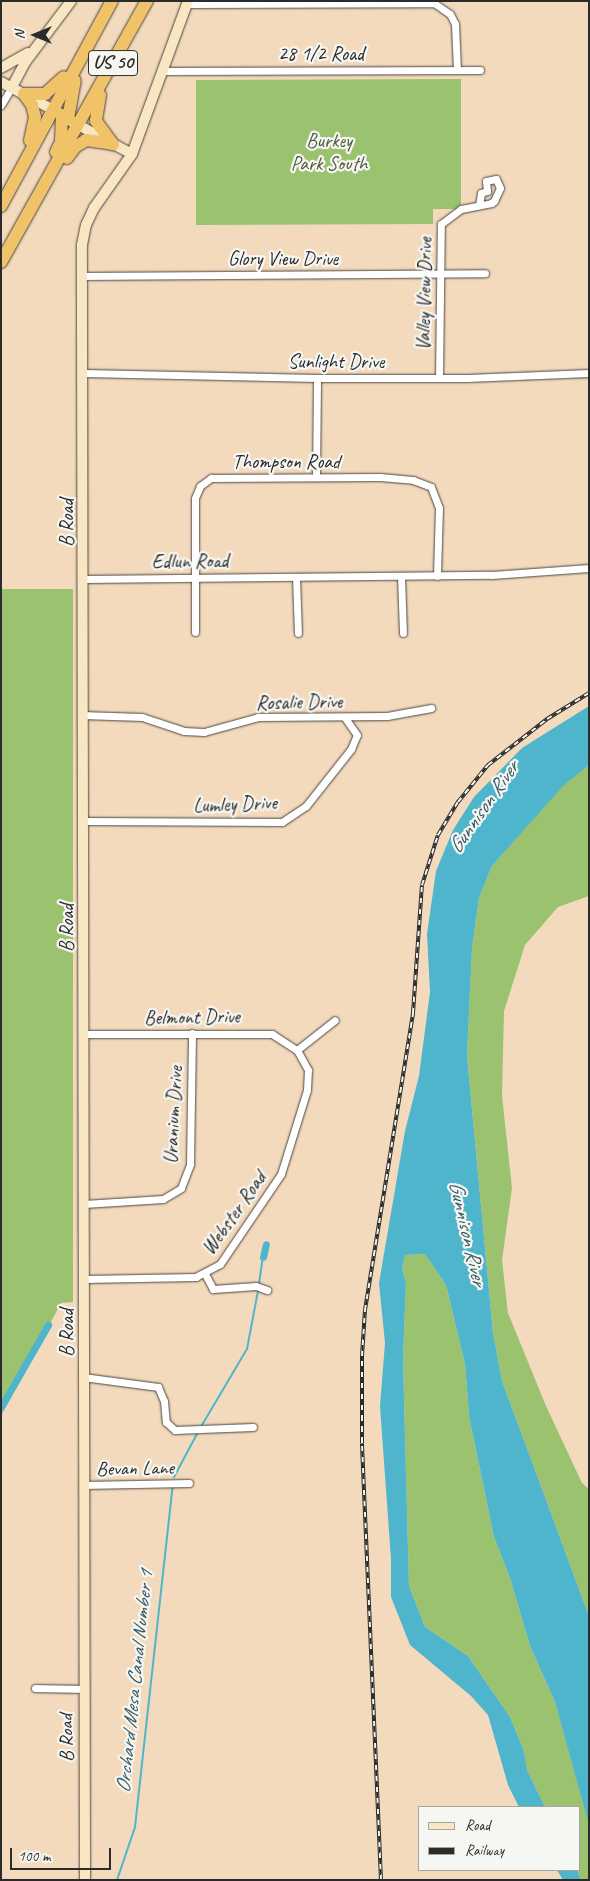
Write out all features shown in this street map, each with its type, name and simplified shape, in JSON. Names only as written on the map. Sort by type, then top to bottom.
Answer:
[{"type":"highway","name":"US 50","points":[[1,262],[45,184],[65,117],[95,32],[112,1]]},
{"type":"highway","name":"US 50","points":[[1,206],[65,117],[134,27],[147,1]]},
{"type":"highway","points":[[113,144],[97,126],[96,106],[134,27]]},
{"type":"highway","points":[[24,94],[39,95],[55,89],[95,32]]},
{"type":"highway","points":[[45,184],[61,142],[71,90],[95,32]]},
{"type":"highway","points":[[1,206],[35,129],[32,105],[24,94]]},
{"type":"highway","points":[[45,184],[78,144],[91,139],[113,144]]},
{"type":"street","points":[[1,105],[38,44],[72,1]]},
{"type":"street","points":[[188,2],[434,3],[450,14],[455,24],[456,70]]},
{"type":"street","name":"B Road","points":[[85,1880],[82,1485],[84,1279],[82,1034],[84,821],[82,715],[84,373],[82,244],[89,217],[132,154],[188,2]]},
{"type":"street","points":[[1,68],[22,59],[38,44]]},
{"type":"street","name":"28 1/2 Road","points":[[163,70],[480,70]]},
{"type":"street","points":[[1,82],[132,154]]},
{"type":"street","name":"Valley View Drive","points":[[439,378],[441,224],[461,209],[479,205]]},
{"type":"street","name":"Glory View Drive","points":[[82,276],[485,273]]},
{"type":"street","name":"Sunlight Drive","points":[[84,373],[316,378],[439,378],[589,373]]},
{"type":"street","points":[[316,378],[316,476]]},
{"type":"street","name":"Thompson Road","points":[[196,632],[195,498],[200,486],[211,478],[316,476],[413,480],[431,487],[439,508],[437,576]]},
{"type":"street","name":"Edlun Road","points":[[84,578],[437,576],[589,568]]},
{"type":"street","points":[[401,576],[403,633]]},
{"type":"street","points":[[296,577],[298,633]]},
{"type":"street","name":"Rosalie Drive","points":[[82,715],[142,716],[184,731],[204,732],[258,717],[345,718],[388,716],[431,708]]},
{"type":"street","name":"Lumley Drive","points":[[84,821],[282,822],[306,806],[351,749],[356,734],[345,718]]},
{"type":"street","points":[[296,1050],[335,1020]]},
{"type":"street","name":"Uranium Drive","points":[[84,1204],[163,1199],[181,1188],[190,1164],[192,1033]]},
{"type":"street","name":"Belmont Drive","points":[[82,1034],[272,1034],[296,1050]]},
{"type":"street","name":"Webster Road","points":[[84,1279],[205,1274],[220,1264],[281,1174],[307,1090],[308,1070],[296,1050]]},
{"type":"street","points":[[205,1274],[213,1289],[256,1286],[266,1290]]},
{"type":"street","points":[[83,1377],[158,1387],[164,1400],[166,1422],[175,1430],[253,1427]]},
{"type":"street","name":"Bevan Lane","points":[[82,1485],[189,1483]]},
{"type":"street","points":[[35,1688],[83,1689]]},
{"type":"green space","name":"Burkey Park South","points":[[461,79],[461,209],[433,209],[433,224],[196,225],[196,80]]},
{"type":"green space","points":[[1,589],[73,589],[73,1302],[61,1303],[1,1416]]},
{"type":"green space","points":[[589,765],[589,896],[558,907],[525,945],[504,1011],[502,1096],[512,1188],[502,1260],[508,1313],[546,1406],[582,1483],[589,1489],[589,1616],[502,1381],[493,1333],[467,1056],[472,948],[479,898],[492,866],[564,784]]},
{"type":"green space","points":[[425,1254],[446,1285],[465,1364],[469,1416],[494,1537],[510,1578],[530,1646],[555,1702],[586,1812],[589,1825],[589,1880],[581,1880],[577,1871],[580,1871],[580,1806],[545,1806],[527,1770],[524,1751],[510,1717],[468,1656],[425,1627],[409,1586],[403,1359],[406,1283],[402,1269],[405,1255]]},
{"type":"water","name":"Gunnison River","points":[[589,706],[589,765],[564,785],[492,866],[479,898],[472,948],[467,1056],[493,1333],[502,1381],[589,1616],[589,1825],[555,1702],[530,1646],[510,1578],[494,1537],[469,1416],[465,1364],[446,1285],[425,1254],[405,1255],[402,1269],[406,1283],[403,1359],[409,1586],[425,1627],[468,1656],[510,1717],[524,1751],[527,1770],[545,1806],[518,1806],[508,1785],[488,1715],[471,1696],[410,1645],[391,1597],[391,1559],[380,1406],[385,1343],[379,1283],[405,1131],[419,1076],[430,992],[427,934],[436,871],[453,830],[474,797],[522,748]]},
{"type":"water","points":[[558,1871],[577,1871],[581,1880],[563,1880]]},
{"type":"waterway","name":"Orchard Mesa Canal Number 1","points":[[263,1257],[266,1244]]},
{"type":"waterway","name":"Orchard Mesa Canal Number 1","points":[[259,1284],[263,1257]]},
{"type":"waterway","name":"Orchard Mesa Canal Number 1","points":[[202,1425],[247,1349],[258,1291]]},
{"type":"waterway","points":[[1,1407],[48,1325]]},
{"type":"waterway","name":"Orchard Mesa Canal Number 1","points":[[174,1477],[197,1434]]},
{"type":"waterway","name":"Orchard Mesa Canal Number 1","points":[[117,1880],[135,1827],[173,1485]]},
{"type":"railway","points":[[381,1880],[362,1443],[362,1356],[365,1310],[413,1013],[422,885],[438,835],[458,802],[488,765],[547,719],[589,693]]}]
